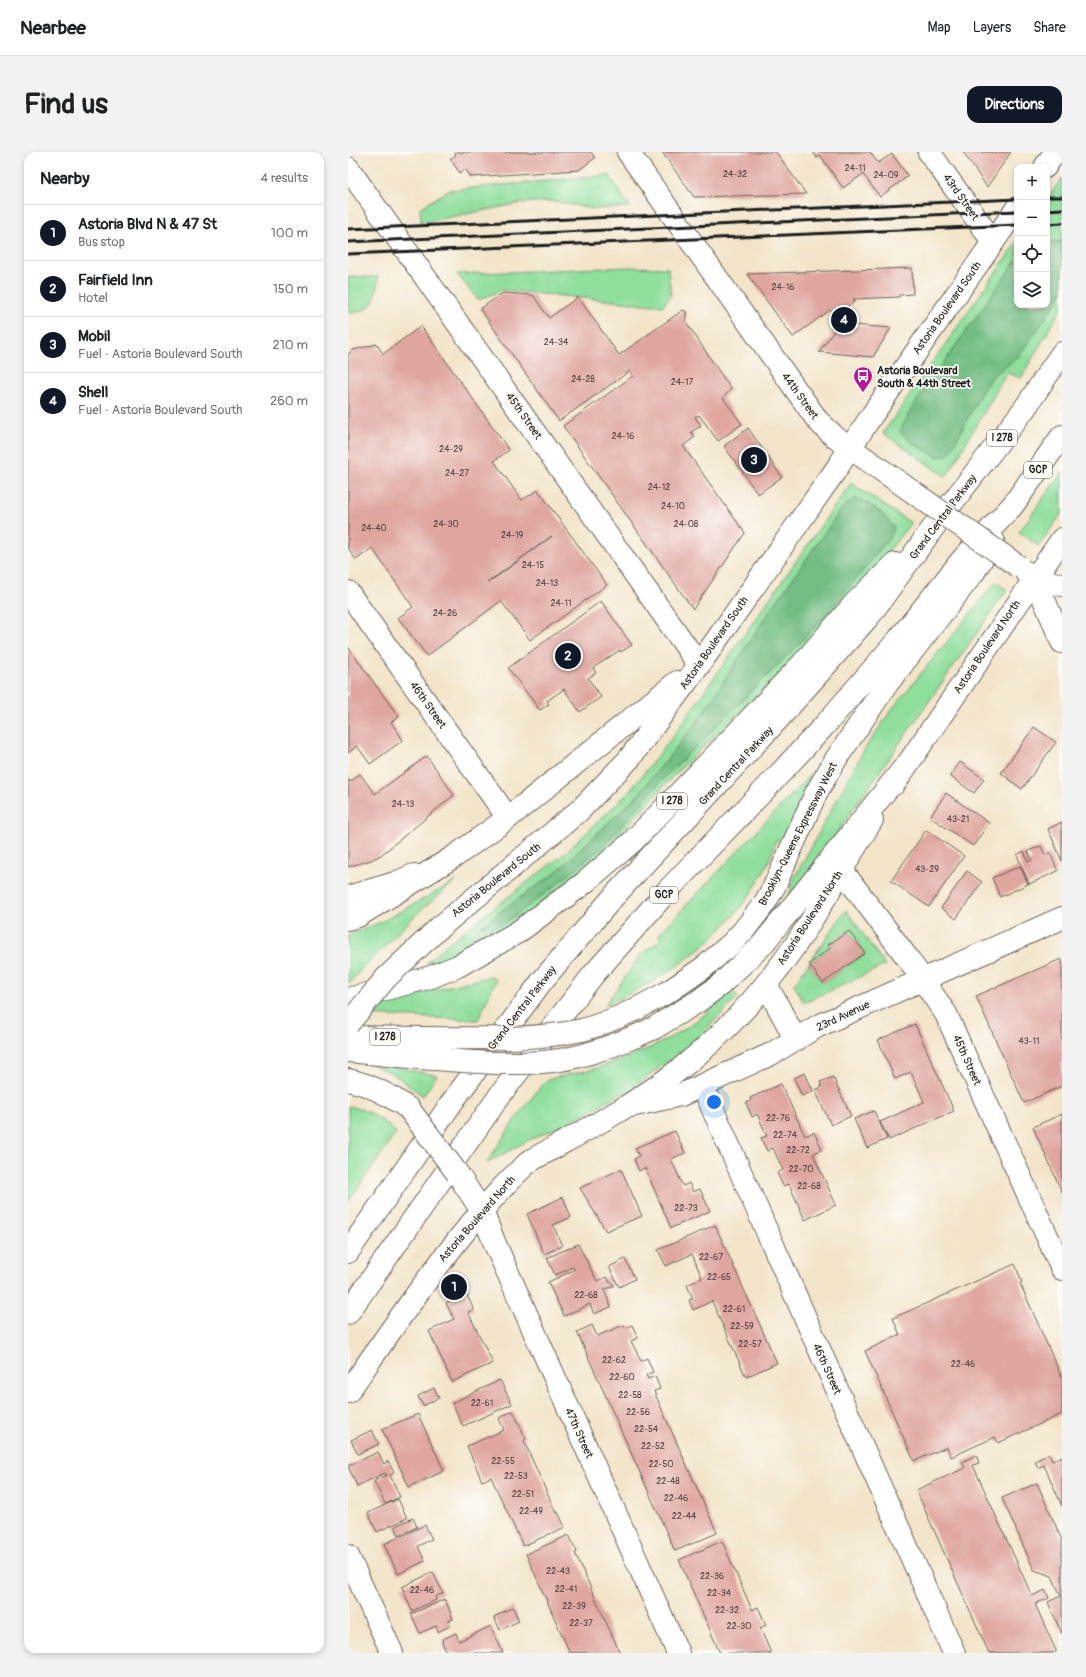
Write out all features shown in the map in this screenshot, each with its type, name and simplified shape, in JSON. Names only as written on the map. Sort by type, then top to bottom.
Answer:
[{"type":"main road","name":"44th Street","points":[[628,152],[809,409],[828,431],[1026,572]]},
{"type":"main road","name":"43rd Street","points":[[929,152],[993,242]]},
{"type":"main road","points":[[1047,164],[1055,152]]},
{"type":"main road","name":"45th Street","points":[[348,168],[699,665]]},
{"type":"main road","name":"Astoria Boulevard South","points":[[348,1024],[386,978],[438,928],[550,836],[608,783],[652,730],[857,453],[993,242],[1014,212]]},
{"type":"main road","name":"Grand Central Parkway","points":[[348,1252],[469,1079],[542,981],[615,895],[780,717],[870,615],[938,521],[1020,414],[1062,352]]},
{"type":"main road","name":"GCP","points":[[348,1313],[496,1101],[593,975],[668,890],[797,756],[898,640],[961,561],[1013,505],[1062,436]]},
{"type":"main road","name":"Brooklyn-Queens Expressway West","points":[[348,1037],[421,1048],[506,1038],[558,1034],[582,1030],[602,1024],[636,1009],[668,992],[703,968],[732,943],[754,918],[774,886],[816,793],[836,759],[887,684],[974,572],[1013,505]]},
{"type":"main road","name":"I 278","points":[[348,999],[431,976],[463,963],[518,932],[594,876],[632,842],[714,758],[803,663],[855,603],[938,521]]},
{"type":"main road","name":"Astoria Boulevard North","points":[[348,1392],[418,1291],[504,1185],[530,1161],[622,1108],[668,1078],[712,1042],[766,984],[796,944],[826,898],[841,869],[1026,572],[1062,539]]},
{"type":"main road","points":[[1026,572],[1062,585]]},
{"type":"main road","points":[[1026,572],[1062,642]]},
{"type":"main road","name":"46th Street","points":[[348,592],[508,818]]},
{"type":"main road","points":[[348,920],[358,916],[455,856],[508,818],[699,665]]},
{"type":"main road","points":[[348,1051],[421,1048],[498,1063],[553,1061],[606,1049],[654,1028],[697,1002],[720,985],[761,946],[904,768]]},
{"type":"main road","points":[[348,897],[395,883],[455,856]]},
{"type":"main road","name":"45th Street","points":[[841,869],[923,980],[946,1014],[1062,1269]]},
{"type":"main road","name":"23rd Avenue","points":[[622,1108],[681,1095],[771,1054],[818,1026],[1062,918]]},
{"type":"main road","points":[[766,984],[796,1040]]},
{"type":"main road","points":[[348,1080],[365,1084],[383,1091],[409,1109],[457,1173],[482,1211]]},
{"type":"main road","name":"46th Street","points":[[702,1085],[954,1653]]},
{"type":"main road","name":"47th Street","points":[[482,1211],[495,1244],[678,1653]]},
{"type":"main road","points":[[348,1556],[392,1653]]},
{"type":"green space","points":[[609,175],[630,207],[594,209],[552,201],[521,203],[421,223],[420,208],[449,190]]},
{"type":"green space","points":[[1062,178],[1062,307],[1021,378],[1007,373],[946,477],[883,433],[1014,246],[1014,308],[1050,308],[1050,195]]},
{"type":"green space","points":[[1062,241],[1062,292],[1052,309],[1018,357],[995,374],[985,386],[949,454],[940,457],[914,444],[900,432],[911,409],[1014,263],[1014,308],[1050,308],[1050,242]]},
{"type":"green space","points":[[628,267],[668,268],[671,295],[663,306],[503,290],[478,300],[457,274]]},
{"type":"green space","points":[[348,277],[378,277],[375,298],[369,307],[357,312],[348,313]]},
{"type":"green space","points":[[1062,472],[1062,513],[1039,546],[1019,532]]},
{"type":"green space","points":[[851,483],[911,523],[823,632],[673,776],[602,854],[513,925],[462,957],[426,963],[451,941],[565,853],[629,792],[671,739]]},
{"type":"green space","points":[[855,498],[867,503],[877,510],[894,528],[891,536],[831,610],[799,644],[662,780],[604,846],[551,889],[505,923],[474,935],[477,930],[498,913],[554,874],[639,794],[697,722],[767,615],[842,508]]},
{"type":"green space","points":[[996,582],[1007,590],[786,905],[793,880],[864,750],[892,709]]},
{"type":"green space","points":[[813,772],[816,775],[781,841],[776,840],[767,865],[754,889],[737,911],[699,950],[677,966],[630,994],[605,1005],[642,953],[660,941],[659,934]]},
{"type":"green space","points":[[456,881],[420,911],[360,971],[351,982],[348,982],[348,936],[383,921]]},
{"type":"green space","points":[[846,910],[885,965],[804,1003],[794,984]],"holes":[[[849,931],[865,953],[823,983],[809,964],[830,948],[829,945]]]},
{"type":"green space","points":[[492,976],[496,980],[478,1020],[364,1015],[348,1011]]},
{"type":"green space","points":[[732,990],[738,997],[695,1041],[635,1086],[574,1120],[525,1142],[487,1163],[527,1103],[546,1081],[614,1062],[668,1039],[700,1018]]},
{"type":"green space","points":[[365,1062],[437,1075],[423,1096],[392,1073]]},
{"type":"green space","points":[[348,1106],[374,1115],[396,1133],[348,1202]]},
{"type":"building","points":[[456,152],[591,152],[595,158],[579,170],[471,177],[465,169],[460,173],[450,159],[456,155]]},
{"type":"building","points":[[662,152],[776,152],[806,194],[694,197]]},
{"type":"building","points":[[813,152],[870,152],[878,163],[892,154],[908,176],[880,197],[863,174],[843,188],[820,155],[817,158]]},
{"type":"building","points":[[963,152],[1011,152],[987,187]]},
{"type":"building","points":[[912,268],[913,294],[899,295],[899,297],[853,299],[855,301],[835,316],[830,310],[793,337],[747,274]]},
{"type":"building","points":[[503,293],[533,295],[549,318],[578,297],[619,355],[683,310],[686,311],[686,322],[731,389],[723,398],[742,424],[718,441],[699,415],[695,417],[701,426],[691,432],[695,437],[683,446],[745,533],[693,609],[563,426],[633,376],[630,371],[559,421],[480,309]]},
{"type":"building","points":[[839,324],[891,328],[873,357],[819,352]]},
{"type":"building","points":[[421,326],[509,450],[494,461],[521,499],[522,500],[538,490],[607,585],[530,640],[501,601],[427,656],[398,618],[413,607],[372,548],[356,560],[348,548],[348,354],[353,350],[377,344],[383,354]],"holes":[[[552,536],[488,583],[488,582]]]},
{"type":"building","points":[[748,428],[782,477],[758,494],[724,446]]},
{"type":"building","points":[[601,601],[632,645],[621,652],[620,650],[593,668],[596,673],[588,678],[601,697],[580,712],[564,689],[547,701],[549,704],[540,710],[508,668]]},
{"type":"building","points":[[348,647],[399,717],[391,722],[403,740],[370,764],[357,746],[348,753]]},
{"type":"building","points":[[1034,727],[1056,742],[1022,789],[1001,773]]},
{"type":"building","points":[[427,756],[454,795],[381,855],[371,860],[348,867],[348,779],[350,782],[360,774],[375,794]]},
{"type":"building","points":[[960,762],[984,779],[974,793],[950,776]]},
{"type":"building","points":[[946,793],[989,823],[973,846],[930,817]]},
{"type":"building","points":[[1062,822],[1062,861],[1048,829]]},
{"type":"building","points":[[926,830],[964,856],[929,907],[891,881]]},
{"type":"building","points":[[1041,846],[1045,855],[1050,853],[1058,871],[1029,884],[1017,855],[1024,851],[1028,862],[1032,860],[1028,851]]},
{"type":"building","points":[[1020,866],[1028,884],[1000,897],[992,878]]},
{"type":"building","points":[[967,871],[982,882],[956,919],[941,908]]},
{"type":"building","points":[[849,931],[865,953],[823,983],[809,964],[830,948],[828,945]]},
{"type":"building","points":[[1061,959],[1062,1086],[1024,1103],[976,996]]},
{"type":"building","points":[[915,1024],[954,1111],[889,1140],[880,1122],[924,1102],[911,1072],[895,1079],[878,1040]]},
{"type":"building","points":[[805,1073],[813,1091],[802,1096],[794,1078]]},
{"type":"building","points":[[833,1077],[851,1116],[831,1125],[815,1090],[822,1087],[820,1082]]},
{"type":"building","points":[[781,1084],[805,1136],[814,1132],[822,1149],[813,1154],[836,1205],[805,1220],[789,1184],[783,1186],[777,1173],[783,1170],[773,1148],[767,1151],[761,1138],[767,1136],[757,1114],[752,1117],[746,1103],[751,1101],[750,1098]]},
{"type":"building","points":[[874,1111],[887,1139],[867,1148],[854,1119]]},
{"type":"building","points":[[1062,1114],[1062,1192],[1033,1127]]},
{"type":"building","points":[[675,1131],[685,1153],[671,1159],[683,1186],[689,1183],[693,1192],[700,1189],[710,1211],[671,1228],[645,1168],[639,1171],[634,1159],[639,1156],[635,1148]]},
{"type":"building","points":[[621,1169],[642,1216],[606,1231],[580,1188]]},
{"type":"building","points":[[563,1197],[571,1217],[553,1225],[562,1246],[544,1254],[527,1214]]},
{"type":"building","points":[[715,1225],[777,1363],[746,1377],[712,1301],[693,1310],[689,1300],[693,1299],[687,1285],[702,1278],[692,1254],[666,1266],[658,1250]]},
{"type":"building","points":[[578,1244],[597,1281],[607,1277],[610,1283],[612,1282],[614,1286],[604,1290],[611,1307],[594,1314],[590,1304],[564,1316],[548,1282],[574,1270],[573,1267],[555,1275],[547,1258]]},
{"type":"building","points":[[625,1259],[635,1279],[619,1287],[609,1267]]},
{"type":"building","points":[[1015,1264],[1022,1282],[1020,1283],[1062,1378],[1062,1414],[998,1443],[995,1437],[951,1457],[947,1447],[914,1461],[865,1351],[900,1335],[893,1318]]},
{"type":"building","points":[[466,1293],[474,1310],[468,1312],[493,1363],[452,1382],[429,1331],[454,1319],[446,1303]]},
{"type":"building","points":[[592,1325],[597,1336],[624,1325],[625,1328],[632,1325],[638,1338],[631,1341],[641,1361],[647,1358],[653,1372],[646,1375],[648,1379],[655,1376],[660,1389],[654,1391],[655,1394],[717,1533],[675,1551],[577,1332]]},
{"type":"building","points":[[500,1380],[512,1404],[463,1426],[452,1403]]},
{"type":"building","points":[[434,1388],[439,1398],[423,1406],[418,1396]]},
{"type":"building","points":[[513,1411],[526,1439],[524,1441],[555,1511],[556,1513],[558,1512],[565,1527],[523,1546],[491,1477],[482,1481],[467,1446],[504,1430],[499,1418]]},
{"type":"building","points":[[418,1414],[444,1471],[409,1487],[382,1429]]},
{"type":"building","points":[[372,1430],[379,1444],[358,1454],[351,1440]]},
{"type":"building","points":[[378,1452],[384,1464],[388,1461],[394,1473],[390,1475],[400,1497],[385,1504],[374,1481],[387,1475],[385,1473],[357,1486],[348,1466]]},
{"type":"building","points":[[1049,1454],[1052,1461],[1062,1456],[1062,1506],[1044,1465],[1038,1468],[1035,1461]]},
{"type":"building","points":[[976,1455],[979,1463],[973,1465],[1032,1596],[1045,1590],[1049,1598],[1035,1604],[1057,1653],[989,1653],[916,1490],[965,1468],[962,1462]]},
{"type":"building","points":[[1037,1483],[1062,1540],[1062,1634],[1048,1602],[1061,1596],[1052,1576],[1034,1570],[1002,1498]]},
{"type":"building","points":[[398,1499],[407,1518],[377,1532],[368,1513]]},
{"type":"building","points":[[413,1518],[417,1527],[399,1535],[395,1526]]},
{"type":"building","points":[[425,1525],[432,1539],[418,1546],[425,1561],[398,1574],[384,1544]]},
{"type":"building","points":[[569,1535],[577,1552],[575,1553],[620,1653],[570,1653],[526,1554]]},
{"type":"building","points":[[722,1541],[752,1610],[758,1607],[766,1625],[760,1628],[771,1653],[720,1653],[679,1560]]},
{"type":"building","points":[[433,1572],[443,1593],[435,1597],[436,1600],[412,1611],[402,1587]]},
{"type":"building","points":[[445,1599],[453,1619],[448,1621],[450,1626],[438,1632],[436,1626],[420,1633],[411,1614]]},
{"type":"building","points":[[513,1607],[519,1621],[500,1630],[494,1617]]},
{"type":"building","points":[[491,1626],[503,1653],[447,1653],[442,1642],[443,1639],[456,1633],[459,1641]]},
{"type":"railway","points":[[1050,197],[1062,197]]},
{"type":"railway","points":[[348,229],[1014,199]]},
{"type":"railway","points":[[1050,210],[1062,209]]},
{"type":"railway","points":[[348,242],[1014,211]]},
{"type":"railway","points":[[1050,224],[1062,223]]},
{"type":"railway","points":[[348,254],[1014,225]]},
{"type":"place","name":"Shell","points":[[844,320]]},
{"type":"place","name":"Astoria Boulevard South & 44th Street","points":[[863,393]]},
{"type":"place","name":"Mobil","points":[[754,460]]},
{"type":"place","name":"Fairfield Inn","points":[[568,656]]},
{"type":"place","name":"Astoria Blvd N & 47 St","points":[[454,1287]]}]
